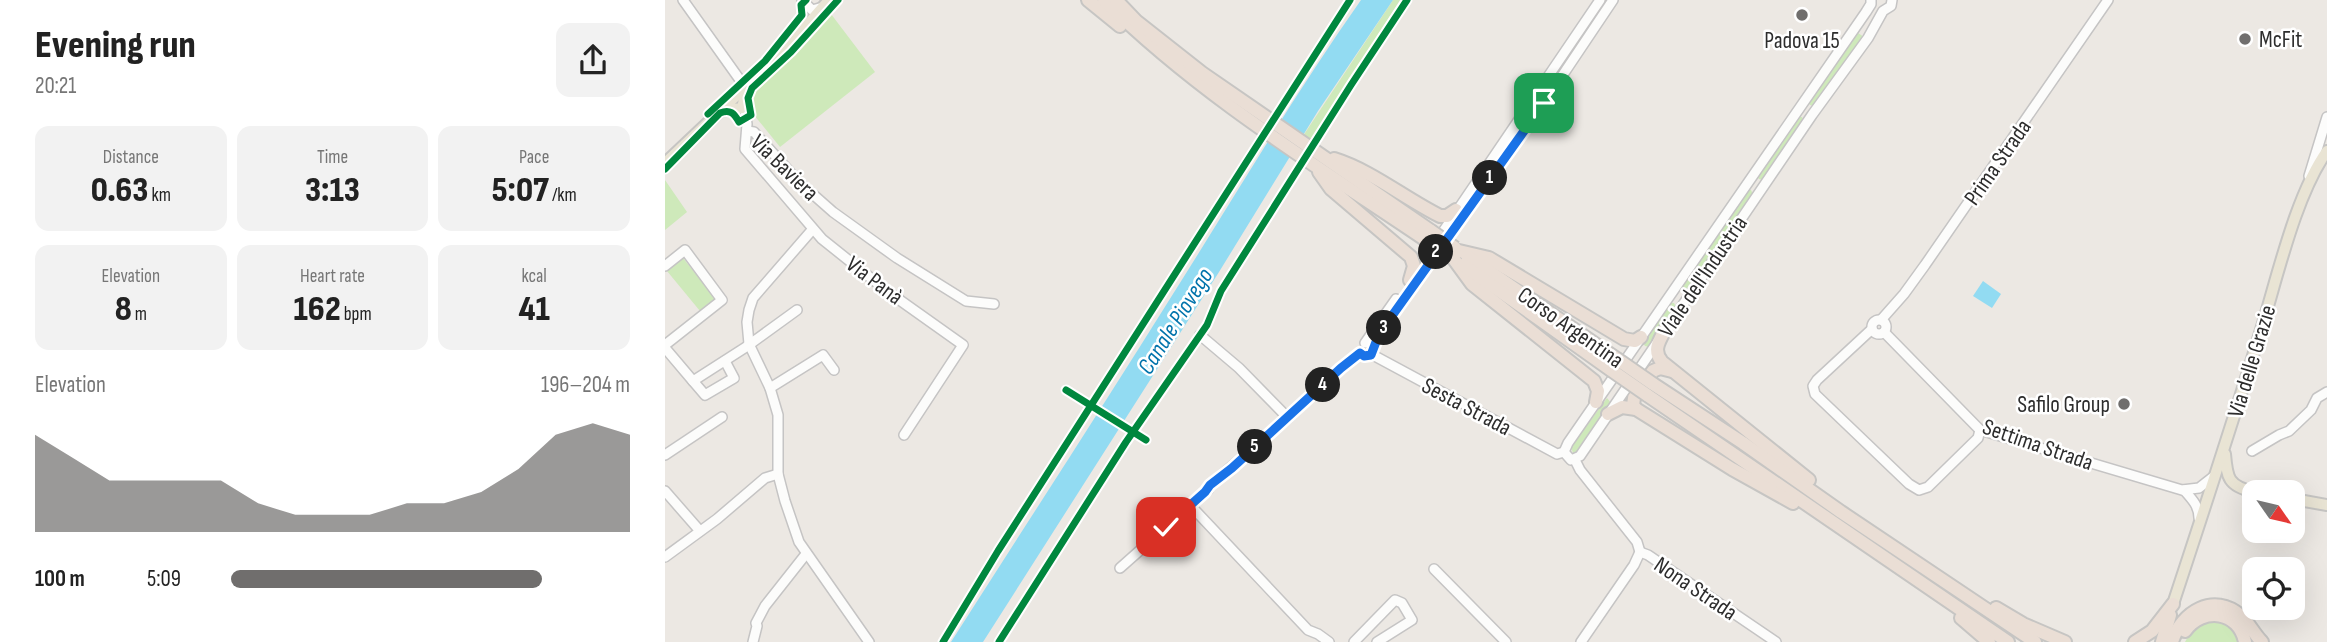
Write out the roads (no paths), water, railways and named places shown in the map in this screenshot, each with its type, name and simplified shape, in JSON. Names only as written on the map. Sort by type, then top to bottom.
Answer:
[{"type":"highway","points":[[1088,0],[1182,72]]},
{"type":"highway","name":"Corso Argentina","points":[[1104,0],[1182,72],[1260,120]]},
{"type":"highway","name":"Corso Argentina","points":[[1116,0],[1136,21],[1260,120],[1429,235],[2008,642]]},
{"type":"highway","points":[[1129,0],[1171,49]]},
{"type":"highway","points":[[1314,158],[1347,163],[1440,216],[1447,216],[1456,210]]},
{"type":"highway","points":[[1314,158],[1332,189],[1411,257],[1414,266],[1410,281]]},
{"type":"highway","points":[[1454,253],[1489,258],[1624,339],[1635,341],[1641,337]]},
{"type":"highway","points":[[1454,253],[1472,284],[1594,381],[1598,391],[1596,402]]},
{"type":"highway","points":[[1667,326],[1656,350],[1657,357],[1672,372],[1878,535]]},
{"type":"highway","points":[[1636,409],[1633,405],[1634,398],[1653,370],[1660,368],[1672,372]]},
{"type":"highway","name":"Corso Argentina","points":[[1650,390],[1743,443],[2031,640]]},
{"type":"highway","points":[[1608,414],[1622,407],[1636,409],[1733,469],[1869,546]]},
{"type":"highway","points":[[1933,573],[1969,590],[2023,624],[2065,642]]},
{"type":"highway","points":[[1925,585],[1943,605],[1990,642]]},
{"type":"highway","points":[[2135,642],[2152,631],[2173,604]]},
{"type":"highway","points":[[2162,642],[2173,604]]},
{"type":"highway","points":[[2172,642],[2182,621],[2192,611],[2205,606],[2221,606],[2242,617],[2262,642]]},
{"type":"highway","points":[[2181,642],[2194,621],[2206,615],[2219,615],[2235,623],[2245,642]]},
{"type":"main road","points":[[665,163],[718,111],[739,106],[747,85],[769,65],[821,4]]},
{"type":"main road","points":[[2299,210],[2312,177],[2327,150]]},
{"type":"main road","name":"Via delle Grazie","points":[[2173,604],[2299,210]]},
{"type":"main road","points":[[2225,447],[2229,478],[2236,486],[2242,488]]},
{"type":"main road","points":[[2305,501],[2327,505]]},
{"type":"street","points":[[683,0],[740,80],[747,85]]},
{"type":"street","points":[[802,0],[821,4]]},
{"type":"street","points":[[1370,348],[1456,210],[1600,0]]},
{"type":"street","points":[[1370,348],[1613,0]]},
{"type":"street","name":"Viale dell'Industria","points":[[1564,452],[1871,2],[1876,10],[1883,11],[1889,9],[1892,0]]},
{"type":"street","name":"Prima Strada","points":[[1980,430],[1978,438],[1928,487],[1919,490],[1909,484],[1815,394],[1814,386],[1817,380],[1872,329],[1874,321],[1881,320],[1904,294],[2108,0]]},
{"type":"street","name":"Viale dell'Industria","points":[[1575,460],[1868,38],[1883,11]]},
{"type":"street","points":[[1546,79],[1549,88],[1558,81]]},
{"type":"street","points":[[1538,91],[1543,95],[1542,105]]},
{"type":"street","name":"Via Baviera","points":[[739,106],[747,131],[754,132],[799,182],[833,212]]},
{"type":"street","points":[[1800,106],[1812,115]]},
{"type":"street","name":"Via delle Grazie","points":[[2299,210],[2327,117]]},
{"type":"street","points":[[747,131],[745,149],[812,230],[753,298],[747,323],[750,344],[770,388],[778,415],[778,474],[799,542],[869,642]]},
{"type":"street","points":[[1749,179],[1762,188]]},
{"type":"street","name":"Via Panà","points":[[833,212],[897,258],[966,301],[994,304]]},
{"type":"street","name":"Via Panà","points":[[812,230],[887,291],[963,345],[904,435]]},
{"type":"street","points":[[665,266],[685,250],[722,299],[665,346],[705,395],[734,377],[725,361]]},
{"type":"street","points":[[693,381],[797,310]]},
{"type":"street","points":[[1872,329],[1877,334],[1884,332],[1885,325],[1881,320]]},
{"type":"street","name":"Settima Strada","points":[[1884,332],[1980,430],[2185,490]]},
{"type":"street","points":[[1200,335],[1239,368],[1288,418]]},
{"type":"street","points":[[1120,568],[1223,479],[1360,353],[1360,346],[1370,348]]},
{"type":"street","name":"Sesta Strada","points":[[1370,348],[1557,454],[1564,452]]},
{"type":"street","points":[[770,388],[823,355],[834,370]]},
{"type":"street","points":[[2252,451],[2289,431],[2311,410],[2317,398],[2327,392]]},
{"type":"street","points":[[665,455],[722,417]]},
{"type":"street","points":[[1564,452],[1565,456],[1575,460]]},
{"type":"street","name":"Nona Strada","points":[[1575,460],[1637,542],[1640,552],[1649,555],[1776,642]]},
{"type":"street","points":[[2199,527],[2199,509],[2185,490],[2199,488],[2217,471]]},
{"type":"street","points":[[665,557],[765,478],[778,474]]},
{"type":"street","points":[[665,491],[700,531]]},
{"type":"street","points":[[1190,505],[1308,630],[1329,642]]},
{"type":"street","points":[[1581,642],[1634,565],[1640,552]]},
{"type":"street","points":[[753,642],[756,623],[762,611],[806,554]]},
{"type":"street","points":[[1434,569],[1506,642]]},
{"type":"street","points":[[1357,641],[1395,600],[1402,603],[1412,620],[1377,642]]},
{"type":"water","name":"Canale Piovego","points":[[1361,0],[1393,0],[1318,111],[1219,272],[983,642],[951,642],[1288,109]]},
{"type":"water","points":[[1983,281],[2001,294],[1992,308],[1973,296]]},
{"type":"place","name":"Padova 15","points":[[1802,15]]},
{"type":"place","name":"McFit","points":[[2245,39]]},
{"type":"place","name":"Safilo Group","points":[[2124,404]]}]
